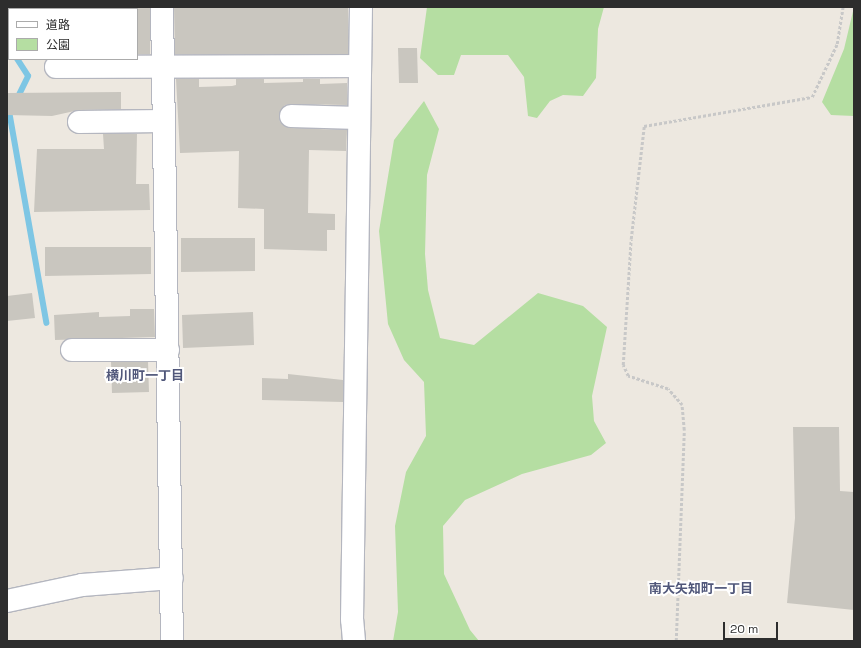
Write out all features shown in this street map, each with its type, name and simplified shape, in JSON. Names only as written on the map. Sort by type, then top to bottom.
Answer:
[{"type":"street","points":[[162,7],[172,641]]},
{"type":"street","points":[[354,641],[352,620],[358,118],[361,7]]},
{"type":"street","points":[[56,67],[162,68],[360,66]]},
{"type":"street","points":[[291,116],[358,118]]},
{"type":"street","points":[[79,122],[164,121]]},
{"type":"street","points":[[72,350],[168,350]]},
{"type":"street","points":[[7,601],[82,585],[172,578]]},
{"type":"path","points":[[676,641],[684,430],[682,405],[668,389],[628,376],[623,365],[631,239],[644,126],[812,97],[837,44],[843,7]]},
{"type":"green space","points":[[427,7],[604,7],[598,29],[596,78],[583,96],[563,95],[550,101],[537,118],[528,116],[524,77],[508,55],[461,55],[454,75],[438,75],[420,58]]},
{"type":"green space","points":[[854,7],[854,116],[831,115],[822,102],[844,49]]},
{"type":"green space","points":[[424,101],[439,129],[427,175],[425,254],[428,290],[440,338],[474,345],[538,293],[583,306],[607,327],[592,396],[594,421],[606,443],[591,455],[522,474],[465,500],[443,526],[444,574],[470,630],[479,641],[393,641],[398,612],[395,526],[406,472],[426,436],[424,382],[404,360],[388,324],[379,231],[394,140]]},
{"type":"building","points":[[150,7],[150,54],[138,54],[137,8]]},
{"type":"building","points":[[174,7],[348,7],[348,54],[175,54]]},
{"type":"building","points":[[398,48],[417,48],[418,83],[399,83]]},
{"type":"building","points":[[176,79],[199,79],[199,87],[232,86],[236,85],[236,79],[264,79],[264,83],[303,82],[303,79],[320,79],[320,84],[347,83],[347,105],[291,104],[285,105],[279,115],[280,122],[290,128],[347,130],[346,151],[309,150],[308,213],[335,214],[335,230],[327,230],[327,251],[264,249],[264,209],[238,208],[239,151],[180,153]]},
{"type":"building","points":[[121,92],[121,109],[79,110],[52,116],[7,115],[7,93]]},
{"type":"building","points":[[103,134],[137,134],[136,184],[149,184],[150,210],[34,212],[37,149],[104,149]]},
{"type":"building","points":[[181,238],[255,238],[255,271],[181,272]]},
{"type":"building","points":[[45,247],[151,247],[151,274],[45,276]]},
{"type":"building","points":[[32,293],[35,318],[7,321],[7,296]]},
{"type":"building","points":[[130,309],[154,309],[155,337],[55,340],[54,315],[99,312],[99,317],[130,316]]},
{"type":"building","points":[[253,312],[254,345],[183,348],[182,315]]},
{"type":"building","points":[[111,362],[148,362],[149,392],[112,393]]},
{"type":"building","points":[[288,374],[343,380],[343,402],[262,400],[262,378],[288,379]]},
{"type":"building","points":[[793,427],[839,427],[840,491],[854,492],[854,610],[787,603],[795,518]]},
{"type":"waterway","points":[[17,99],[28,76],[18,60]]},
{"type":"waterway","points":[[12,108],[10,114],[47,323]]},
{"type":"district","name":"横川町一丁目","points":[[145,376]]},
{"type":"district","name":"南大矢知町一丁目","points":[[701,589]]}]
